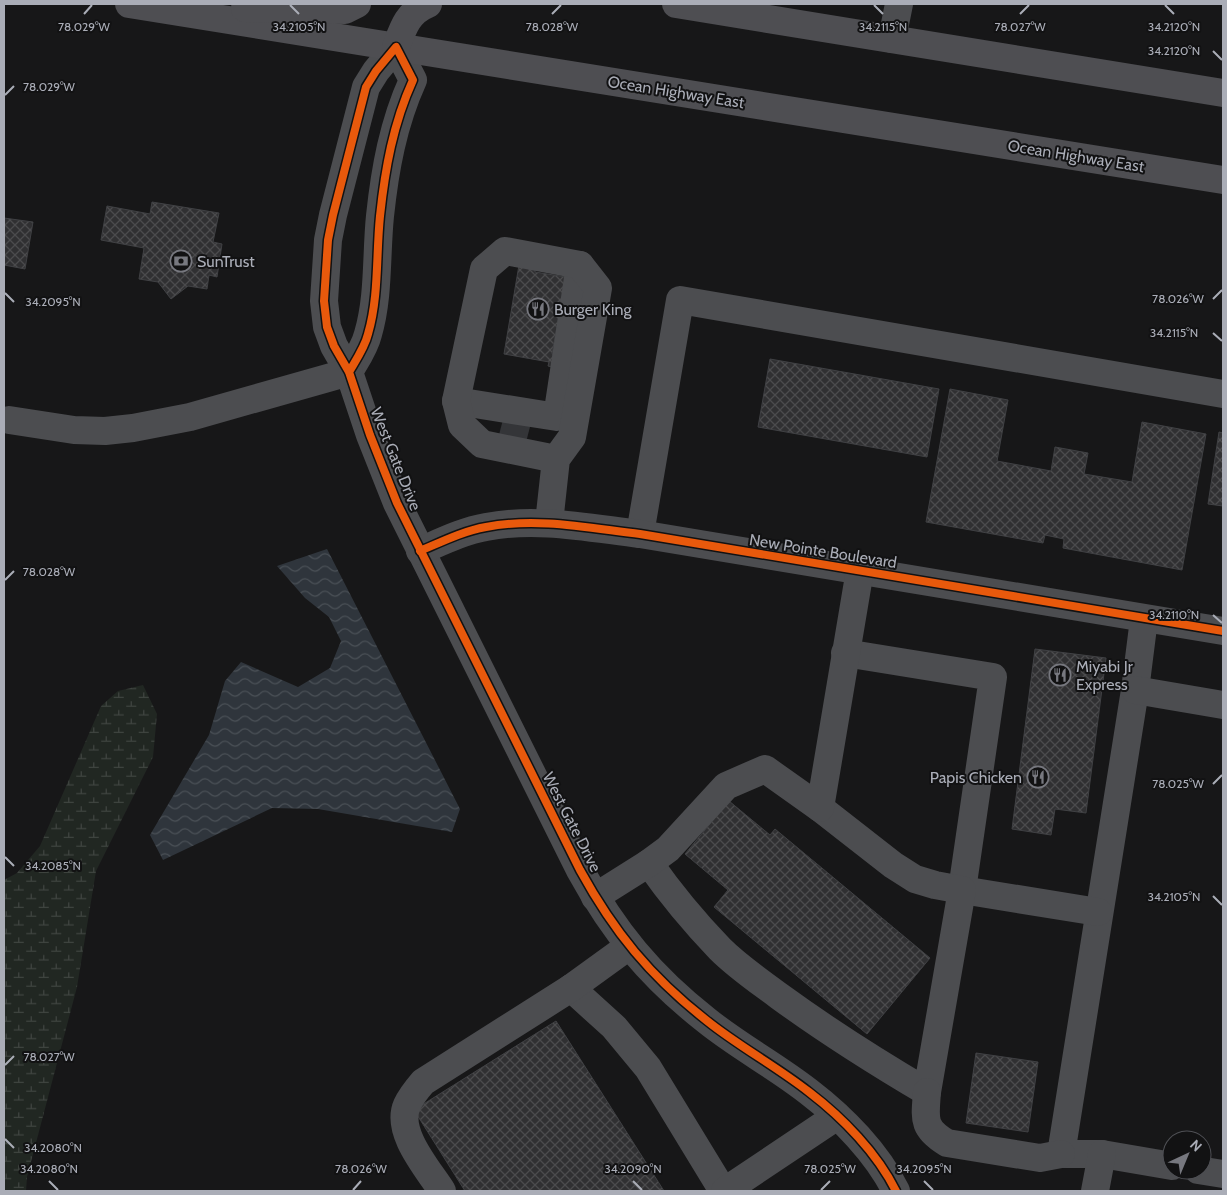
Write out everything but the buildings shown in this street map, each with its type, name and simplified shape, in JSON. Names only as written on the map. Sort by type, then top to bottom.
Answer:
[{"type":"highway","points":[[140,6],[345,10],[357,4]]},
{"type":"highway","points":[[396,47],[406,22],[415,12],[428,4]]},
{"type":"highway","points":[[676,4],[1223,93]]},
{"type":"highway","name":"Ocean Highway East","points":[[140,6],[1223,180]]},
{"type":"street","points":[[892,39],[899,4]]},
{"type":"street","name":"West Gate Drive","points":[[396,47],[376,71],[366,87],[328,240],[324,301],[327,327],[334,346],[349,372],[381,465],[420,551],[595,897],[629,946],[676,996],[707,1022],[809,1092],[837,1116],[868,1150],[896,1191]]},
{"type":"street","points":[[9,420],[74,430],[105,431],[133,428],[190,417],[349,372],[368,336],[373,313],[385,174],[394,127],[413,80],[396,47]]},
{"type":"street","points":[[549,523],[556,459],[572,437],[598,288],[580,265],[505,250],[484,268],[462,425],[482,444],[556,459]]},
{"type":"street","points":[[531,439],[551,435],[557,417],[580,265]]},
{"type":"street","points":[[640,534],[680,300],[1223,394]]},
{"type":"street","points":[[466,403],[557,417]]},
{"type":"street","points":[[466,403],[487,424],[500,431]]},
{"type":"street","name":"New Pointe Boulevard","points":[[420,551],[484,527],[521,523],[549,523],[640,534],[1223,631]]},
{"type":"street","points":[[820,808],[860,570]]},
{"type":"street","points":[[1061,1154],[1098,912],[1135,690],[1144,619]]},
{"type":"street","points":[[845,653],[993,677],[962,890],[927,1092],[926,1113],[928,1127],[935,1136],[947,1143],[1040,1158],[1061,1154],[1102,1154],[1162,1164]]},
{"type":"street","points":[[1135,690],[1223,704]]},
{"type":"street","points":[[595,897],[668,849],[726,786],[765,769],[820,808],[892,865],[915,879],[962,890],[1098,912]]},
{"type":"street","points":[[649,863],[694,922],[744,971],[864,1055],[927,1092]]},
{"type":"street","points":[[442,1191],[409,1140],[404,1125],[406,1106],[414,1093],[423,1082],[570,988],[629,946]]},
{"type":"street","points":[[570,988],[614,1027],[648,1068],[724,1191],[837,1116]]},
{"type":"street","points":[[1095,1191],[1102,1154]]},
{"type":"green space","points":[[143,685],[157,714],[153,757],[96,871],[77,987],[27,1177],[26,1191],[4,1191],[4,880],[17,873],[40,846],[101,706],[118,691]]},
{"type":"water","points":[[327,549],[460,809],[452,832],[318,809],[272,808],[163,860],[150,835],[209,735],[225,681],[241,662],[298,687],[330,668],[341,641],[329,617],[305,598],[277,566]]},
{"type":"tunnel","points":[[500,431],[531,439]]},
{"type":"cycle path","points":[[349,372],[365,344],[372,320],[384,181],[395,130],[413,80],[396,47],[376,71],[366,87],[328,240],[324,301],[327,327],[334,346],[349,372],[370,435],[397,503],[580,870],[620,933],[650,970],[686,1003],[731,1039],[796,1083],[834,1113],[869,1150],[896,1191]]},
{"type":"cycle path","points":[[420,551],[461,534],[486,527],[524,523],[563,524],[640,534],[1223,631]]},
{"type":"place","name":"SunTrust","points":[[181,261]]},
{"type":"place","name":"Burger King","points":[[538,309]]},
{"type":"place","name":"Miyabi Jr Express","points":[[1060,675]]},
{"type":"place","name":"Papis Chicken","points":[[1038,777]]}]
